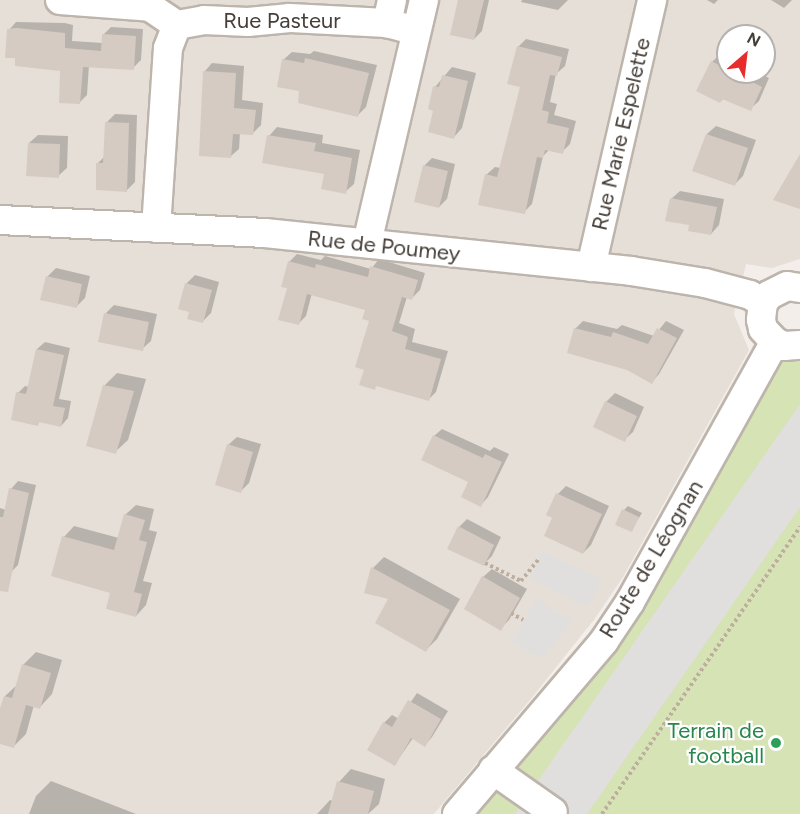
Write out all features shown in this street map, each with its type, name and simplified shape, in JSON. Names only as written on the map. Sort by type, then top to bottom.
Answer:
[{"type":"street","points":[[60,0],[150,7],[177,25],[168,48],[156,228]]},
{"type":"street","points":[[367,243],[424,0]]},
{"type":"street","name":"Rue Marie Espelette","points":[[591,267],[652,0]]},
{"type":"street","name":"Rue Pasteur","points":[[177,25],[204,20],[248,22],[389,11],[416,30]]},
{"type":"street","name":"Rue de Poumey","points":[[0,220],[265,233],[591,267],[705,283],[750,295],[763,303]]},
{"type":"street","points":[[787,343],[768,336],[760,320],[763,303],[777,289],[787,286],[800,288]]},
{"type":"street","name":"Route de Léognan","points":[[457,814],[604,641],[787,343]]},
{"type":"street","points":[[493,770],[553,812]]},
{"type":"path","points":[[602,814],[800,527]]},
{"type":"path","points":[[485,563],[521,581],[539,559]]},
{"type":"path","points":[[511,614],[524,620]]},
{"type":"shaded area","points":[[0,0],[800,0],[800,259],[772,268],[746,264],[734,314],[749,350],[623,577],[596,617],[534,695],[434,814],[0,814]]},
{"type":"shaded area","points":[[800,404],[800,507],[587,814],[515,814]]},
{"type":"shaded area","points":[[542,551],[602,579],[588,607],[529,579]]},
{"type":"shaded area","points":[[536,599],[573,620],[541,659],[511,642]]},
{"type":"green space","points":[[800,361],[800,814],[474,814],[779,362]]},
{"type":"building","points":[[458,0],[484,0],[474,40],[450,35]]},
{"type":"building","points":[[7,29],[65,33],[65,48],[101,51],[102,34],[136,36],[134,70],[83,67],[80,104],[59,103],[60,71],[15,66],[15,58],[5,58]]},
{"type":"building","points":[[517,46],[562,57],[557,76],[550,75],[542,110],[549,112],[547,123],[569,128],[563,154],[545,150],[543,158],[537,157],[525,214],[478,205],[485,174],[497,177],[520,87],[507,84]]},
{"type":"building","points":[[305,58],[369,73],[358,117],[298,103],[299,91],[277,87],[282,59],[304,63]]},
{"type":"building","points":[[711,61],[716,64],[716,84],[756,84],[762,87],[751,111],[722,99],[720,103],[696,91]]},
{"type":"building","points":[[203,71],[236,73],[234,108],[256,110],[253,135],[233,134],[231,158],[199,156]]},
{"type":"building","points":[[442,75],[468,81],[454,139],[428,132],[433,111],[428,109],[433,86],[439,87]]},
{"type":"building","points":[[105,122],[129,123],[127,192],[96,190],[96,163],[103,163]]},
{"type":"building","points":[[706,134],[748,148],[735,186],[692,171]]},
{"type":"building","points":[[267,135],[316,143],[314,151],[352,158],[346,194],[321,189],[324,174],[262,163]]},
{"type":"building","points":[[28,143],[60,144],[59,178],[26,176]]},
{"type":"building","points":[[800,154],[800,209],[773,200]]},
{"type":"building","points":[[423,165],[448,171],[439,208],[414,202]]},
{"type":"building","points":[[670,198],[717,207],[711,235],[688,231],[689,225],[665,221]]},
{"type":"building","points":[[288,261],[315,268],[316,264],[368,277],[370,266],[418,280],[412,300],[402,297],[392,331],[408,337],[405,349],[441,359],[429,401],[376,386],[375,390],[359,385],[364,370],[355,367],[369,321],[362,319],[365,310],[307,294],[299,325],[278,320],[287,288],[281,287]]},
{"type":"building","points":[[46,276],[82,284],[77,308],[40,300]]},
{"type":"building","points":[[185,283],[212,290],[203,323],[187,319],[189,312],[178,309]]},
{"type":"building","points":[[104,313],[149,322],[143,351],[98,342]]},
{"type":"building","points":[[574,328],[611,337],[613,332],[648,344],[657,328],[677,338],[652,384],[627,370],[567,353]]},
{"type":"building","points":[[36,349],[64,355],[53,406],[65,408],[61,427],[39,422],[38,426],[11,420],[16,392],[26,394]]},
{"type":"building","points":[[103,385],[134,391],[116,454],[86,446]]},
{"type":"building","points":[[605,401],[637,416],[625,442],[593,427]]},
{"type":"building","points":[[433,435],[483,458],[485,454],[502,462],[481,507],[461,497],[468,482],[421,460]]},
{"type":"building","points":[[227,444],[253,452],[241,493],[215,485]]},
{"type":"building","points":[[9,488],[29,493],[8,592],[0,591],[0,517],[3,517]]},
{"type":"building","points":[[556,493],[602,514],[583,554],[544,536],[552,518],[546,515]]},
{"type":"building","points":[[622,509],[639,517],[632,532],[615,525]]},
{"type":"building","points":[[124,514],[145,520],[139,540],[147,542],[134,592],[142,594],[136,617],[106,609],[110,593],[51,576],[62,536],[114,550]]},
{"type":"building","points":[[458,526],[494,545],[484,566],[447,549]]},
{"type":"building","points":[[371,567],[450,610],[426,652],[375,623],[388,599],[364,593]]},
{"type":"building","points":[[482,576],[520,598],[501,631],[464,609]]},
{"type":"building","points":[[22,664],[51,673],[40,709],[26,705],[14,748],[0,744],[0,708],[4,696],[12,698]]},
{"type":"building","points":[[408,700],[441,719],[425,747],[411,738],[395,766],[367,750],[383,722],[392,727]]},
{"type":"building","points":[[337,781],[374,791],[368,814],[328,814]]},
{"type":"place","name":"Terrain de football","points":[[776,743]]}]
